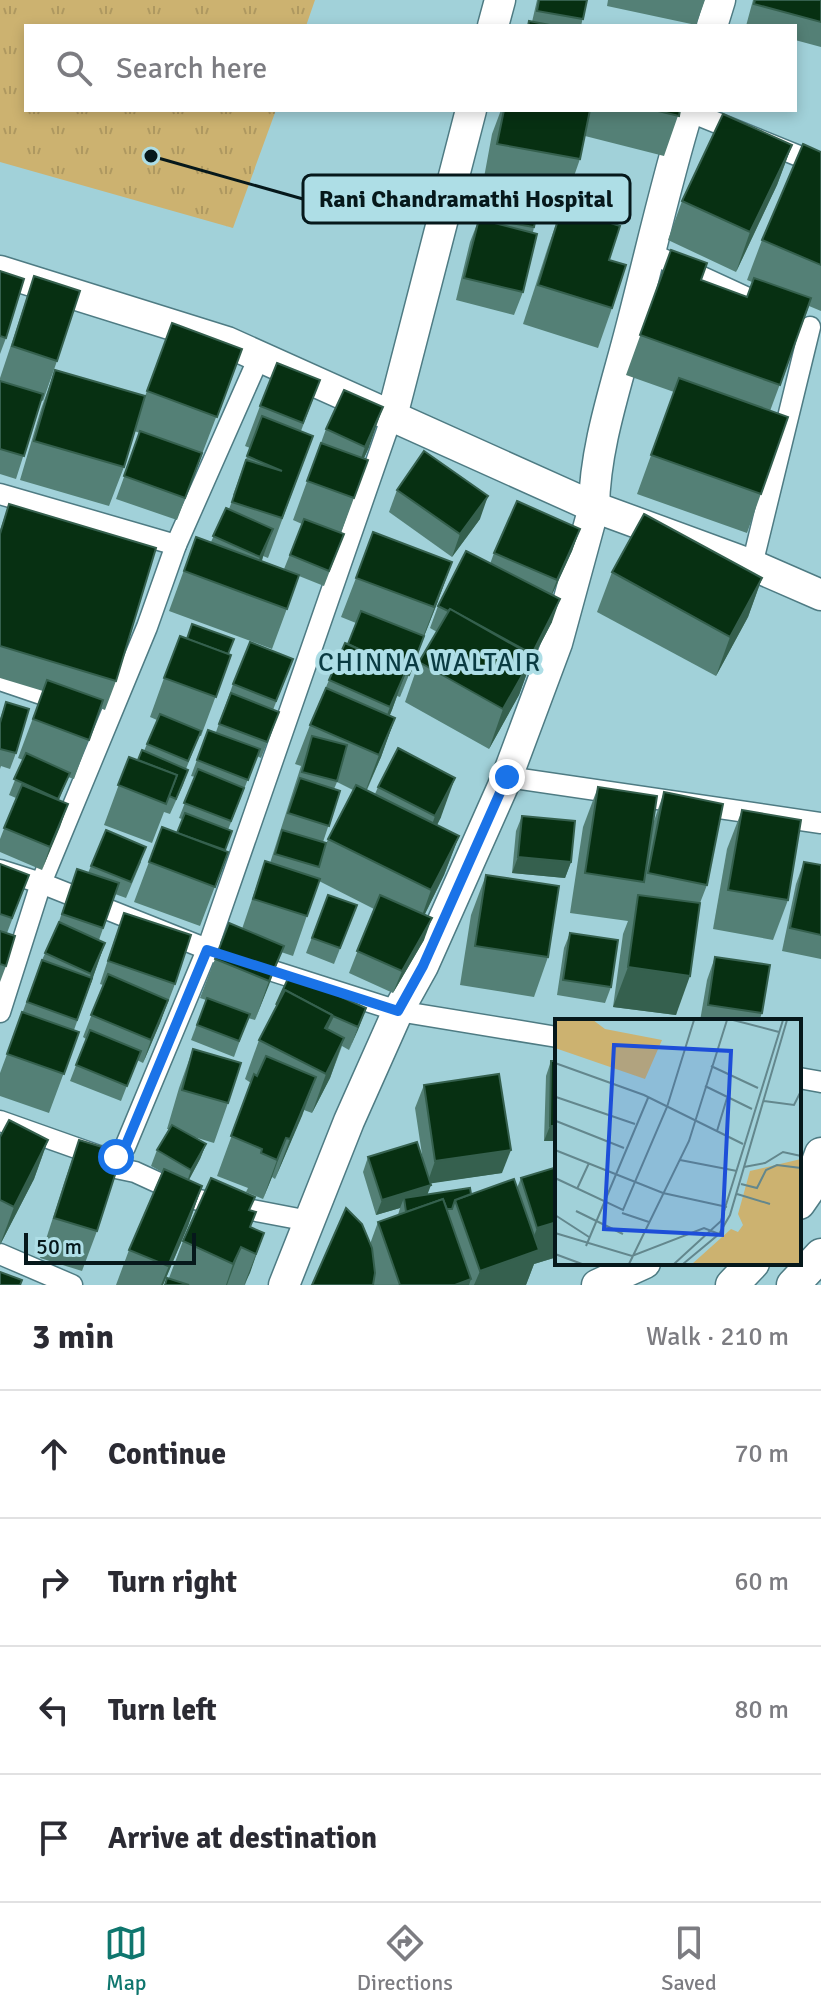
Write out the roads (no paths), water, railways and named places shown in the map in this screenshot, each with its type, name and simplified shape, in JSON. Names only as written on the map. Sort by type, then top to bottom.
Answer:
[{"type":"main road","points":[[801,1200],[821,1154]]},
{"type":"main road","points":[[732,1285],[751,1265]]},
{"type":"street","points":[[494,24],[500,0]]},
{"type":"street","points":[[713,24],[720,0]]},
{"type":"street","points":[[0,1121],[99,1156],[116,1157],[125,1147],[207,950],[392,416],[470,112]]},
{"type":"street","points":[[284,1285],[349,1121],[398,1011],[423,966],[507,777],[557,643],[594,507],[594,484],[603,437],[665,187],[688,112]]},
{"type":"street","points":[[690,112],[821,165]]},
{"type":"street","points":[[650,253],[802,323],[752,565]]},
{"type":"street","points":[[0,271],[260,355],[594,507],[752,565],[821,595]]},
{"type":"street","points":[[0,1012],[97,713],[147,627],[176,545],[260,355]]},
{"type":"street","points":[[0,494],[176,545]]},
{"type":"street","points":[[0,680],[97,713]]},
{"type":"street","points":[[507,777],[821,823]]},
{"type":"street","points":[[0,870],[41,883],[207,950],[398,1011],[555,1037]]},
{"type":"street","points":[[801,1078],[821,1082]]},
{"type":"street","points":[[116,1168],[135,1172],[194,1199],[309,1221]]},
{"type":"street","points":[[0,1254],[72,1285]]},
{"type":"street","points":[[597,1285],[641,1265]]},
{"type":"place","name":"Rani Chandramathi Hospital","points":[[151,156]]},
{"type":"district","name":"CHINNA WALTAIR","points":[[430,663]]}]
